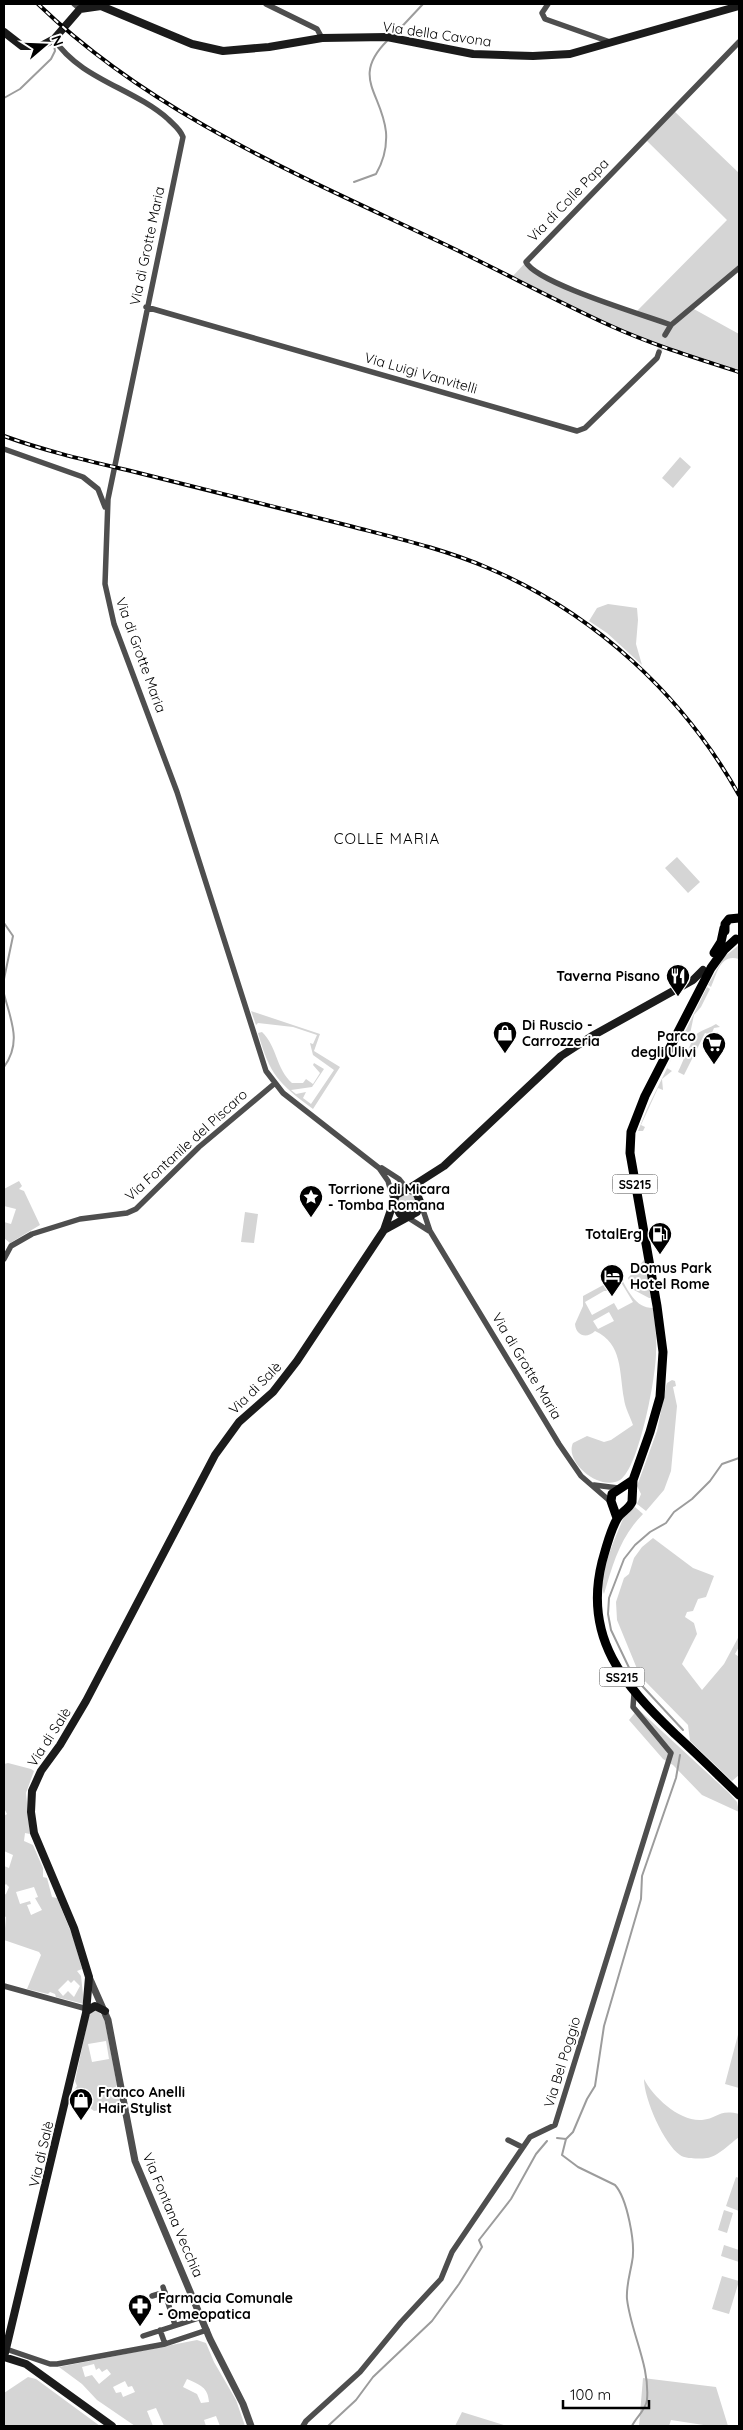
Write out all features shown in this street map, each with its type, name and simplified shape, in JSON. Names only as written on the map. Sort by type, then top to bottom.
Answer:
[{"type":"main road","name":"Via della Cavona","points":[[4,32],[16,43],[28,47],[42,46],[54,39],[77,7],[101,6],[192,44],[223,50],[269,47],[322,38],[391,38],[473,54],[533,56],[570,54],[739,6]]},
{"type":"main road","points":[[738,916],[726,921],[724,928],[728,936],[738,938]]},
{"type":"main road","name":"SS215","points":[[700,988],[703,970],[720,945],[724,928]]},
{"type":"main road","name":"SS215","points":[[633,1480],[658,1402],[663,1352],[658,1311],[632,1161],[630,1135],[645,1096],[700,988],[716,960],[738,938]]},
{"type":"main road","points":[[409,1216],[396,1211],[394,1202],[396,1194],[444,1166],[561,1056],[592,1036],[693,980],[703,970]]},
{"type":"main road","points":[[384,1230],[409,1216],[420,1204],[419,1196],[407,1187]]},
{"type":"main road","name":"Via di Salè","points":[[4,2354],[87,2010],[88,1977],[74,1928],[33,1830],[30,1806],[35,1783],[86,1701],[210,1462],[239,1422],[269,1396],[293,1368],[384,1230],[394,1202]]},
{"type":"main road","points":[[633,1480],[632,1504],[617,1518],[612,1503],[612,1494],[633,1480]]},
{"type":"main road","points":[[619,1488],[627,1489],[632,1496]]},
{"type":"main road","points":[[612,1503],[616,1508],[625,1509]]},
{"type":"main road","name":"SS215","points":[[617,1518],[600,1572],[598,1612],[610,1655],[634,1694],[739,1795]]},
{"type":"main road","points":[[87,2010],[95,2006],[105,2011]]},
{"type":"main road","points":[[4,2354],[26,2364],[112,2426]]},
{"type":"street","points":[[266,4],[317,29],[322,38]]},
{"type":"street","points":[[548,4],[542,13],[545,19],[612,43]]},
{"type":"street","name":"Via di Grotte Maria","points":[[54,39],[83,68],[149,104],[183,136],[146,307],[106,511],[105,580],[110,612],[177,792],[206,877],[259,1053],[274,1084],[283,1094],[407,1187]]},
{"type":"street","name":"Via di Colle Papa","points":[[671,325],[551,281],[530,267],[526,262],[739,42]]},
{"type":"street","points":[[665,335],[671,325],[739,268]]},
{"type":"street","name":"Via Luigi Vanvitelli","points":[[146,307],[577,431],[583,430],[657,358],[659,352]]},
{"type":"street","points":[[4,449],[72,472],[86,479],[98,488],[106,511]]},
{"type":"street","name":"Via Fontanile del Piscaro","points":[[4,1259],[11,1246],[32,1234],[80,1219],[127,1213],[136,1210],[205,1143],[274,1084]]},
{"type":"street","name":"Via di Grotte Maria","points":[[376,1165],[386,1178],[394,1202]]},
{"type":"street","name":"Via di Grotte Maria","points":[[420,1204],[432,1234],[559,1444],[580,1474],[612,1503]]},
{"type":"street","name":"Via di Grotte Maria","points":[[409,1216],[432,1234]]},
{"type":"street","points":[[592,1484],[619,1488]]},
{"type":"street","name":"Via Bel Poggio","points":[[303,2426],[306,2421],[360,2372],[400,2322],[442,2279],[452,2252],[522,2147],[530,2137],[555,2125],[671,1753],[633,1707],[634,1694]]},
{"type":"street","name":"Via Fontana Vecchia","points":[[88,1977],[105,2011],[113,2041],[135,2161],[207,2330],[252,2426]]},
{"type":"street","points":[[4,1986],[87,2010]]},
{"type":"street","points":[[508,2140],[522,2147]]},
{"type":"street","points":[[152,2296],[164,2290],[175,2326]]},
{"type":"street","points":[[143,2336],[202,2317]]},
{"type":"street","points":[[160,2330],[165,2344]]},
{"type":"street","points":[[4,2354],[57,2364],[165,2344],[207,2330]]},
{"type":"shaded area","points":[[673,110],[739,173],[739,268],[692,308],[739,334],[739,372],[673,351],[612,326],[512,277],[526,262],[551,281],[636,312],[727,220],[645,139]]},
{"type":"shaded area","points":[[680,457],[691,467],[673,488],[662,478]]},
{"type":"shaded area","points":[[608,604],[637,608],[636,644],[642,665],[607,633],[589,621],[597,608]]},
{"type":"shaded area","points":[[677,857],[700,882],[688,893],[665,868]]},
{"type":"shaded area","points":[[739,945],[739,959],[727,959],[723,962],[717,971],[711,987],[708,985],[724,957]]},
{"type":"shaded area","points":[[707,987],[710,989],[701,1007],[694,1015],[690,1034],[685,1032],[677,1048]]},
{"type":"shaded area","points":[[251,1011],[320,1034],[314,1051],[340,1067],[313,1109],[283,1085],[271,1069],[258,1033],[262,1032],[267,1038],[283,1071],[292,1083],[303,1083],[306,1079],[313,1084],[320,1073],[313,1065],[314,1063],[324,1069],[312,1087],[291,1090],[296,1094],[306,1092],[303,1098],[311,1104],[334,1070],[313,1055],[310,1043],[313,1044],[317,1035],[293,1027],[258,1023],[256,1025]]},
{"type":"shaded area","points":[[716,1024],[720,1027],[714,1028],[711,1035],[705,1033],[684,1075],[678,1072],[696,1035]]},
{"type":"shaded area","points":[[667,1068],[672,1071],[662,1079],[663,1090],[658,1088],[641,1125],[645,1127],[643,1131],[638,1131],[647,1109]]},
{"type":"shaded area","points":[[19,1181],[22,1186],[19,1189],[24,1191],[40,1225],[10,1243],[4,1238],[4,1222],[11,1224],[16,1209],[4,1206],[4,1189]]},
{"type":"shaded area","points":[[407,1193],[414,1196],[417,1203],[414,1210],[407,1213],[400,1210],[397,1203],[400,1196]]},
{"type":"shaded area","points":[[245,1212],[258,1214],[254,1243],[241,1242]]},
{"type":"shaded area","points":[[644,1260],[651,1298],[634,1290],[628,1278]]},
{"type":"shaded area","points":[[620,1276],[637,1302],[653,1308],[656,1347],[650,1401],[634,1458],[627,1472],[620,1480],[612,1483],[594,1479],[586,1473],[579,1466],[572,1451],[573,1443],[587,1436],[604,1442],[611,1440],[633,1425],[626,1409],[618,1360],[611,1343],[595,1331],[589,1335],[582,1335],[577,1331],[575,1324],[583,1306],[583,1296]],"holes":[[[619,1279],[633,1302],[618,1310],[614,1303],[592,1315],[585,1302],[604,1291],[609,1291],[606,1285]],[[609,1312],[614,1321],[598,1329],[593,1321]]]},
{"type":"shaded area","points":[[672,1380],[675,1381],[676,1386],[673,1387],[677,1406],[671,1471],[664,1490],[646,1511],[637,1504],[641,1494],[637,1486],[657,1431],[666,1386]]},
{"type":"shaded area","points":[[635,1507],[643,1514],[628,1532],[623,1542],[614,1562],[604,1594],[602,1586],[603,1576],[610,1552],[627,1509]]},
{"type":"shaded area","points":[[653,1538],[693,1568],[714,1576],[706,1597],[698,1599],[693,1611],[687,1612],[685,1617],[694,1623],[697,1634],[682,1664],[702,1690],[724,1664],[739,1636],[739,1647],[735,1654],[739,1657],[739,1775],[732,1781],[690,1741],[688,1725],[640,1676],[617,1620],[616,1602],[624,1578],[629,1574],[634,1558],[642,1547]]},
{"type":"shaded area","points":[[638,1709],[729,1793],[737,1802],[739,1812],[702,1795],[673,1765],[663,1759],[629,1720]]},
{"type":"shaded area","points":[[8,1763],[34,1771],[26,1793],[30,1834],[25,1833],[24,1841],[33,1845],[43,1868],[43,1877],[47,1878],[52,1897],[57,1898],[73,1937],[82,1969],[77,1971],[81,1976],[84,2004],[56,1997],[55,1994],[50,1992],[48,1994],[27,1989],[41,1955],[39,1952],[4,1940],[6,1917],[4,1916],[4,1895],[9,1887],[6,1884],[4,1886],[4,1866],[9,1868],[13,1855],[4,1851],[4,1816],[7,1814],[4,1808],[4,1764]],"holes":[[[34,1887],[38,1897],[35,1898],[42,1910],[31,1915],[27,1905],[31,1904],[30,1901],[20,1904],[16,1892]],[[68,1980],[71,1983],[74,1980],[80,1986],[74,1997],[68,1991],[63,1996],[58,1990]]]},
{"type":"shaded area","points":[[96,2010],[104,2017],[117,2085],[115,2088],[118,2090],[120,2106],[94,2111],[72,2094],[77,2086],[75,2081],[91,2012]],"holes":[[[106,2041],[109,2059],[92,2062],[88,2044]]]},
{"type":"shaded area","points":[[739,2031],[739,2088],[725,2084]]},
{"type":"shaded area","points":[[644,2079],[654,2093],[668,2107],[685,2117],[702,2120],[722,2113],[739,2114],[739,2137],[711,2157],[693,2158],[680,2155],[668,2141],[656,2120],[647,2098]]},
{"type":"shaded area","points":[[736,2177],[739,2178],[739,2211],[726,2206]]},
{"type":"shaded area","points":[[724,2210],[733,2213],[727,2233],[718,2230]]},
{"type":"shaded area","points":[[724,2245],[739,2250],[739,2262],[721,2256]]},
{"type":"shaded area","points":[[722,2276],[739,2281],[729,2314],[712,2309]]},
{"type":"shaded area","points":[[197,2340],[206,2343],[214,2362],[236,2400],[245,2426],[220,2426],[216,2416],[204,2420],[206,2426],[164,2426],[156,2408],[147,2411],[153,2426],[135,2426],[97,2400],[82,2384],[59,2367]],"holes":[[[94,2364],[96,2370],[99,2368],[102,2372],[107,2369],[111,2374],[99,2384],[92,2375],[85,2377],[82,2367]],[[187,2379],[199,2385],[207,2393],[209,2402],[201,2403],[197,2394],[183,2387]],[[125,2381],[128,2387],[132,2386],[135,2392],[123,2397],[121,2392],[116,2393],[113,2387]]]},
{"type":"shaded area","points":[[28,2377],[36,2379],[100,2426],[4,2426],[4,2393]]},
{"type":"shaded area","points":[[643,2378],[716,2387],[728,2426],[710,2426],[671,2420],[669,2426],[639,2426]]},
{"type":"shaded area","points":[[462,2412],[507,2426],[455,2426]]},
{"type":"waterway","points":[[394,35],[423,4]]},
{"type":"waterway","points":[[354,182],[376,174],[384,154],[386,132],[371,85],[370,75],[371,64],[388,40]]},
{"type":"waterway","points":[[4,98],[20,89],[51,59],[55,51],[54,45]]},
{"type":"waterway","points":[[4,923],[13,936],[4,979]]},
{"type":"waterway","points":[[4,994],[12,1022],[14,1040],[13,1049],[4,1067]]},
{"type":"waterway","points":[[683,1730],[633,1676],[611,1630],[608,1614],[609,1598],[624,1559],[635,1545],[650,1532],[666,1523],[674,1512],[692,1499],[710,1481],[722,1464],[739,1458]]},
{"type":"waterway","points":[[557,2138],[566,2139],[573,2132],[587,2099],[595,2086],[604,2026],[641,1899],[642,1876],[676,1778],[680,1755]]},
{"type":"waterway","points":[[566,2139],[562,2155],[578,2167],[615,2185],[623,2200],[630,2222],[633,2254],[627,2299],[646,2374],[647,2387],[646,2404],[632,2426]]},
{"type":"waterway","points":[[328,2426],[356,2400],[373,2377],[432,2321],[459,2284],[482,2247],[479,2240],[511,2199],[536,2154],[547,2141]]},
{"type":"tunnel","points":[[659,352],[665,335]]},
{"type":"railway","points":[[38,4],[83,43],[130,79],[179,111],[230,140],[611,326],[659,345],[739,372]]},
{"type":"railway","points":[[4,436],[67,455],[420,544],[471,561],[527,587],[564,608],[599,633],[663,691],[716,758],[739,795]]},
{"type":"place","name":"Taverna Pisano","points":[[678,997]]},
{"type":"place","name":"Di Ruscio - Carrozzeria","points":[[505,1054]]},
{"type":"place","name":"Parco degli Ulivi","points":[[714,1065]]},
{"type":"place","name":"Torrione di Micara - Tomba Romana","points":[[311,1218]]},
{"type":"place","name":"TotalErg","points":[[660,1255]]},
{"type":"place","name":"Domus Park Hotel Rome","points":[[612,1297]]},
{"type":"place","name":"Franco Anelli Hair Stylist","points":[[81,2121]]},
{"type":"place","name":"Farmacia Comunale - Omeopatica","points":[[140,2327]]},
{"type":"district","name":"COLLE MARIA","points":[[387,838]]}]
